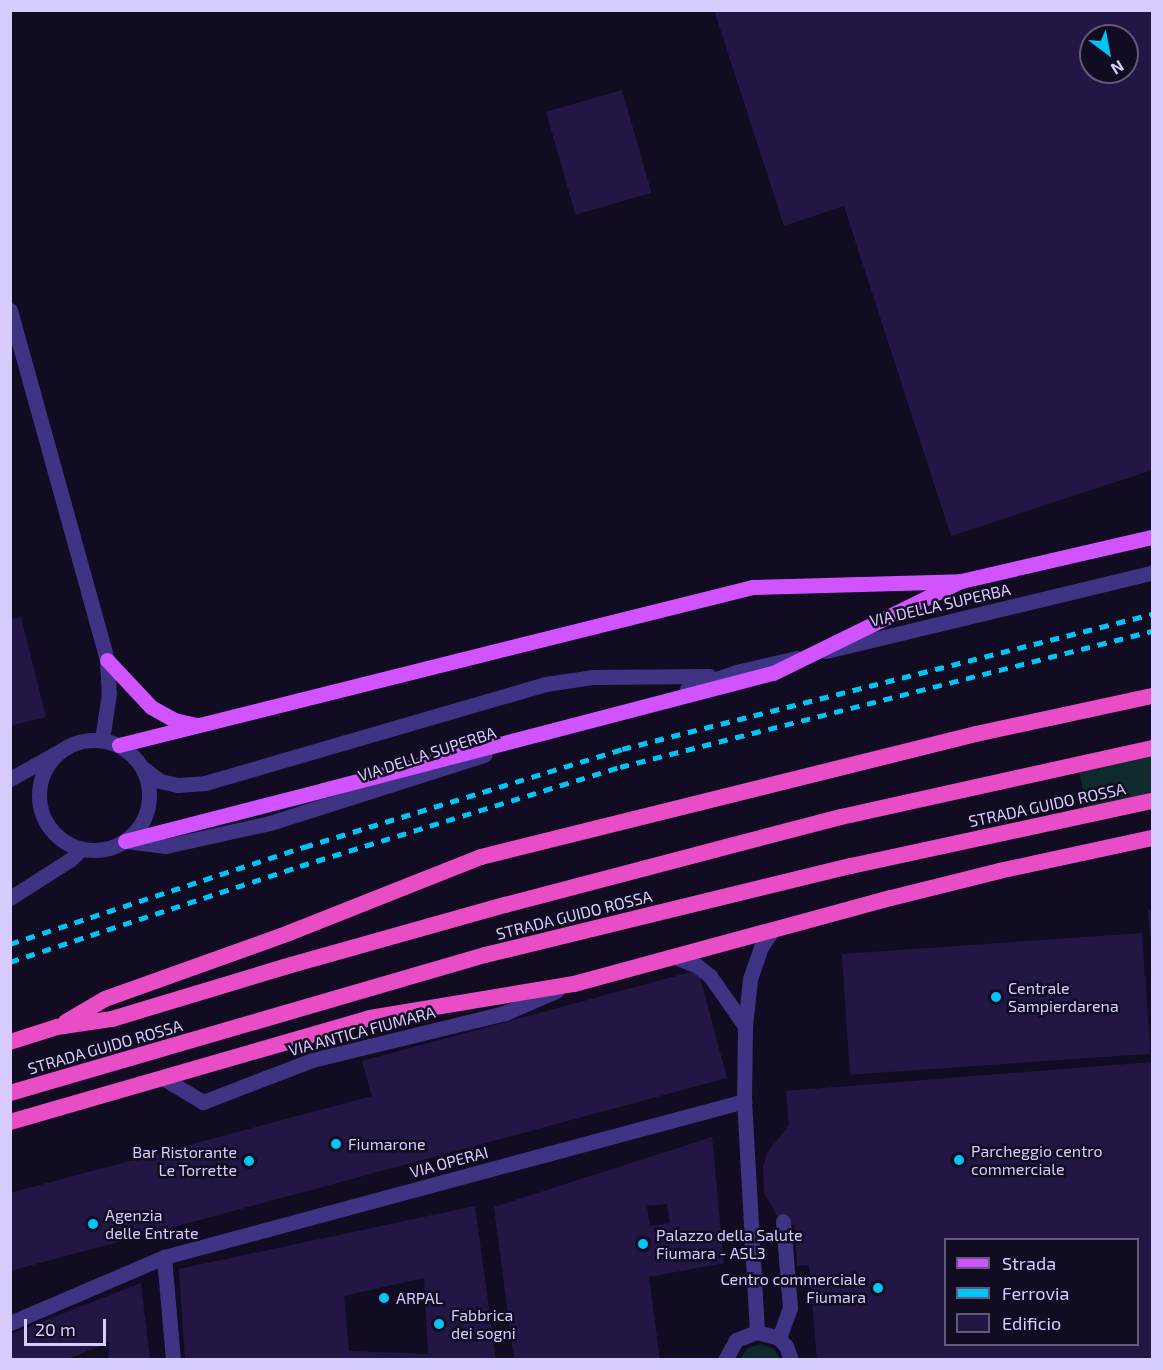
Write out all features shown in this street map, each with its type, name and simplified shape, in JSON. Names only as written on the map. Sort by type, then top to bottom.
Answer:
[{"type":"highway","points":[[10,1042],[57,1027],[105,999],[268,941],[481,857],[964,736],[1152,696]]},
{"type":"highway","name":"STRADA GUIDO ROSSA","points":[[57,1027],[112,1019],[284,967],[483,911],[841,817],[1152,748]]},
{"type":"highway","name":"STRADA GUIDO ROSSA","points":[[10,1093],[485,955],[851,866],[1152,801]]},
{"type":"highway","points":[[10,1122],[370,1018],[574,984],[999,871],[1152,838]]},
{"type":"main road","points":[[119,745],[752,586],[961,581],[1152,537]]},
{"type":"main road","points":[[125,841],[773,673],[961,581]]},
{"type":"main road","points":[[107,660],[151,707],[174,720],[202,726]]},
{"type":"street","points":[[10,310],[107,660],[109,693],[102,740]]},
{"type":"street","name":"VIA DELLA SUPERBA","points":[[125,841],[166,846],[270,823],[736,672],[1152,573]]},
{"type":"street","name":"VIA DELLA SUPERBA","points":[[143,768],[160,781],[178,785],[205,783],[546,684],[593,677],[694,678],[736,672]]},
{"type":"street","points":[[10,779],[67,747],[85,740],[102,740],[119,745],[133,754],[143,768],[149,790],[148,812],[139,828],[125,841],[108,849],[81,849],[59,839],[48,826],[40,810],[39,793],[42,775],[52,759],[67,747]]},
{"type":"street","points":[[10,898],[71,859],[81,849]]},
{"type":"street","points":[[757,1332],[744,1101],[745,1026],[750,980],[761,947],[771,932]]},
{"type":"street","points":[[675,957],[696,965],[710,976],[745,1026]]},
{"type":"street","name":"VIA ANTICA FIUMARA","points":[[163,1078],[203,1102],[312,1060],[505,1012],[574,984]]},
{"type":"street","name":"VIA OPERAI","points":[[164,1257],[744,1101]]},
{"type":"street","points":[[779,1338],[790,1308],[783,1221]]},
{"type":"street","points":[[10,1323],[164,1257],[173,1359]]},
{"type":"street","points":[[725,1359],[736,1340],[757,1332],[779,1338],[786,1346],[791,1359]]},
{"type":"green space","points":[[1152,745],[1152,795],[1087,809],[1077,762]]},
{"type":"green space","points":[[761,1344],[774,1349],[780,1359],[740,1359],[748,1348]]},
{"type":"building","points":[[714,10],[1152,10],[1152,470],[951,536],[844,206],[784,226]]},
{"type":"building","points":[[622,90],[651,193],[576,215],[546,112]]},
{"type":"building","points":[[21,617],[46,717],[10,726],[10,619]]},
{"type":"building","points":[[1152,909],[1152,946],[1151,946],[1148,910]]},
{"type":"building","name":"Centrale Sampierdarena","points":[[1142,933],[1150,1054],[850,1075],[842,954]]},
{"type":"building","name":"Fiumarone","points":[[698,970],[727,1078],[10,1271],[10,1193],[372,1096],[362,1061]]},
{"type":"building","name":"Parcheggio centro commerciale","points":[[1152,1062],[1152,1360],[817,1360],[809,1265],[797,1266],[795,1226],[783,1221],[776,1214],[764,1193],[763,1167],[767,1153],[789,1125],[786,1091]]},
{"type":"building","name":"Palazzo della Salute Fiumara - ASL3","points":[[712,1137],[724,1263],[649,1277],[660,1360],[514,1360],[494,1207]],"holes":[[[667,1204],[670,1223],[650,1226],[647,1206]]]},
{"type":"building","points":[[475,1206],[496,1360],[185,1360],[179,1269]],"holes":[[[424,1278],[428,1354],[349,1351],[344,1296]]]},
{"type":"building","points":[[141,1283],[150,1360],[108,1360],[109,1342],[66,1360],[10,1360],[10,1334]]},
{"type":"railway","points":[[10,944],[304,847],[622,749],[1152,614]]},
{"type":"railway","points":[[10,962],[300,866],[620,767],[1152,631]]},
{"type":"place","name":"Centrale Sampierdarena","points":[[996,997]]},
{"type":"place","name":"Fiumarone","points":[[336,1144]]},
{"type":"place","name":"Parcheggio centro commerciale","points":[[959,1160]]},
{"type":"place","name":"Bar Ristorante Le Torrette","points":[[249,1161]]},
{"type":"place","name":"Agenzia delle Entrate","points":[[93,1224]]},
{"type":"place","name":"Palazzo della Salute Fiumara - ASL3","points":[[643,1244]]},
{"type":"place","name":"Centro commerciale Fiumara","points":[[878,1288]]},
{"type":"place","name":"ARPAL","points":[[384,1298]]},
{"type":"place","name":"Fabbrica dei sogni","points":[[439,1324]]}]
